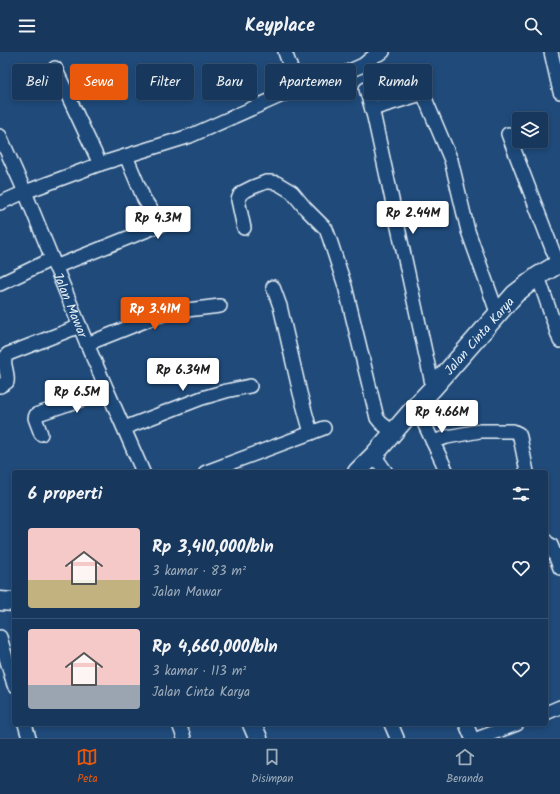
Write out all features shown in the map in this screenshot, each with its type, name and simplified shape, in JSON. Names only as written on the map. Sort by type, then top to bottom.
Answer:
[{"type":"street","points":[[285,52],[289,64]]},
{"type":"street","points":[[356,68],[383,52]]},
{"type":"street","points":[[550,52],[560,92]]},
{"type":"street","points":[[62,85],[100,164]]},
{"type":"street","points":[[372,109],[421,94],[424,96],[450,160],[468,231],[498,315]]},
{"type":"street","points":[[0,203],[100,164],[190,136],[271,100]]},
{"type":"street","points":[[369,100],[433,388]]},
{"type":"street","points":[[508,134],[559,263]]},
{"type":"street","name":"Jalan Mawar","points":[[0,136],[25,192],[107,391],[142,470]]},
{"type":"street","points":[[0,284],[53,263],[160,225],[144,199],[126,156]]},
{"type":"street","points":[[244,228],[238,200],[240,195],[253,187],[270,182],[277,183],[292,192],[326,229],[344,286],[377,418],[379,422],[393,432]]},
{"type":"street","name":"Jalan Cinta Karya","points":[[359,470],[374,455],[515,294],[538,276],[559,263]]},
{"type":"street","points":[[538,276],[560,341]]},
{"type":"street","points":[[273,287],[280,306],[300,393],[311,433]]},
{"type":"street","points":[[87,344],[170,312],[220,306]]},
{"type":"street","points":[[0,386],[7,382],[8,378],[3,360],[5,356],[80,326]]},
{"type":"street","points":[[124,428],[202,398],[250,386]]},
{"type":"street","points":[[41,434],[35,418],[36,415],[107,391]]},
{"type":"street","points":[[416,406],[446,470]]},
{"type":"street","points":[[211,470],[324,428]]},
{"type":"street","points":[[432,442],[447,437],[480,431],[513,431],[519,434],[528,470]]},
{"type":"street","points":[[374,455],[385,470]]},
{"type":"street","points":[[548,544],[551,545],[560,568]]},
{"type":"street","points":[[0,601],[12,602]]},
{"type":"street","points":[[0,637],[12,678]]},
{"type":"street","points":[[548,712],[560,708]]},
{"type":"street","points":[[26,726],[29,738]]},
{"type":"street","points":[[180,726],[184,738]]},
{"type":"street","points":[[253,726],[258,738]]},
{"type":"street","points":[[391,726],[397,738]]},
{"type":"street","points":[[468,726],[479,738],[509,726]]}]
